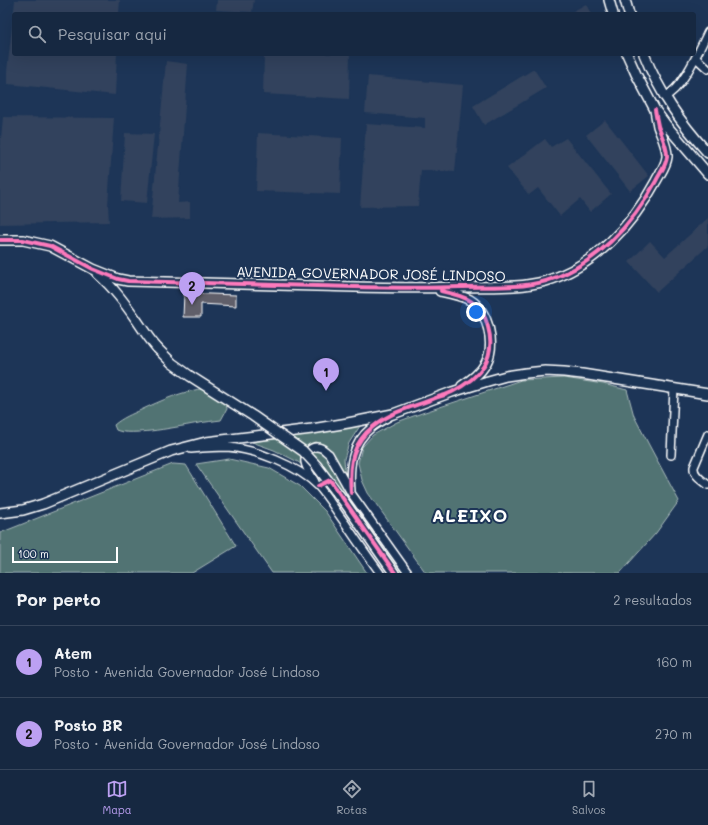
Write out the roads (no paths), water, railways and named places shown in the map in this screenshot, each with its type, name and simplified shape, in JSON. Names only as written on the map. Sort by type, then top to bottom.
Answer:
[{"type":"main road","points":[[609,0],[613,12]]},
{"type":"main road","points":[[625,0],[628,12]]},
{"type":"main road","points":[[628,56],[655,110],[708,174]]},
{"type":"main road","points":[[645,56],[664,97],[680,120],[708,153]]},
{"type":"main road","name":"AVENIDA GOVERNADOR JOSÉ LINDOSO","points":[[0,240],[23,240],[50,246],[92,270],[128,281],[426,288],[515,286],[534,284],[557,277],[591,258],[616,236],[633,217],[653,188],[665,164],[667,153],[655,110]]},
{"type":"main road","points":[[92,270],[108,284],[125,303],[150,340],[172,363],[303,451],[316,465],[345,503],[394,573]]},
{"type":"main road","points":[[426,288],[454,294],[470,300],[480,309],[485,317],[488,327],[490,351],[487,362],[474,378],[452,392]]},
{"type":"main road","points":[[0,513],[23,510],[43,504],[171,451],[206,442],[348,423],[393,414],[452,392],[506,376],[526,373],[564,372],[708,394]]},
{"type":"street","points":[[664,97],[670,95],[675,90],[696,58],[708,32]]},
{"type":"street","points":[[696,58],[708,69]]},
{"type":"street","points":[[671,455],[674,388]]},
{"type":"street","points":[[351,493],[350,471],[352,457],[359,442],[372,427],[393,414]]},
{"type":"street","points":[[708,434],[694,467],[696,475],[708,486]]},
{"type":"street","points":[[171,451],[227,447],[240,449],[277,460],[301,473],[318,486]]},
{"type":"street","points":[[380,573],[318,486],[305,464],[306,454],[310,449],[320,447],[329,454],[351,493],[408,573]]},
{"type":"place","name":"Posto BR","points":[[192,305]]},
{"type":"place","name":"Atem","points":[[326,391]]},
{"type":"district","name":"ALEIXO","points":[[470,516]]}]
